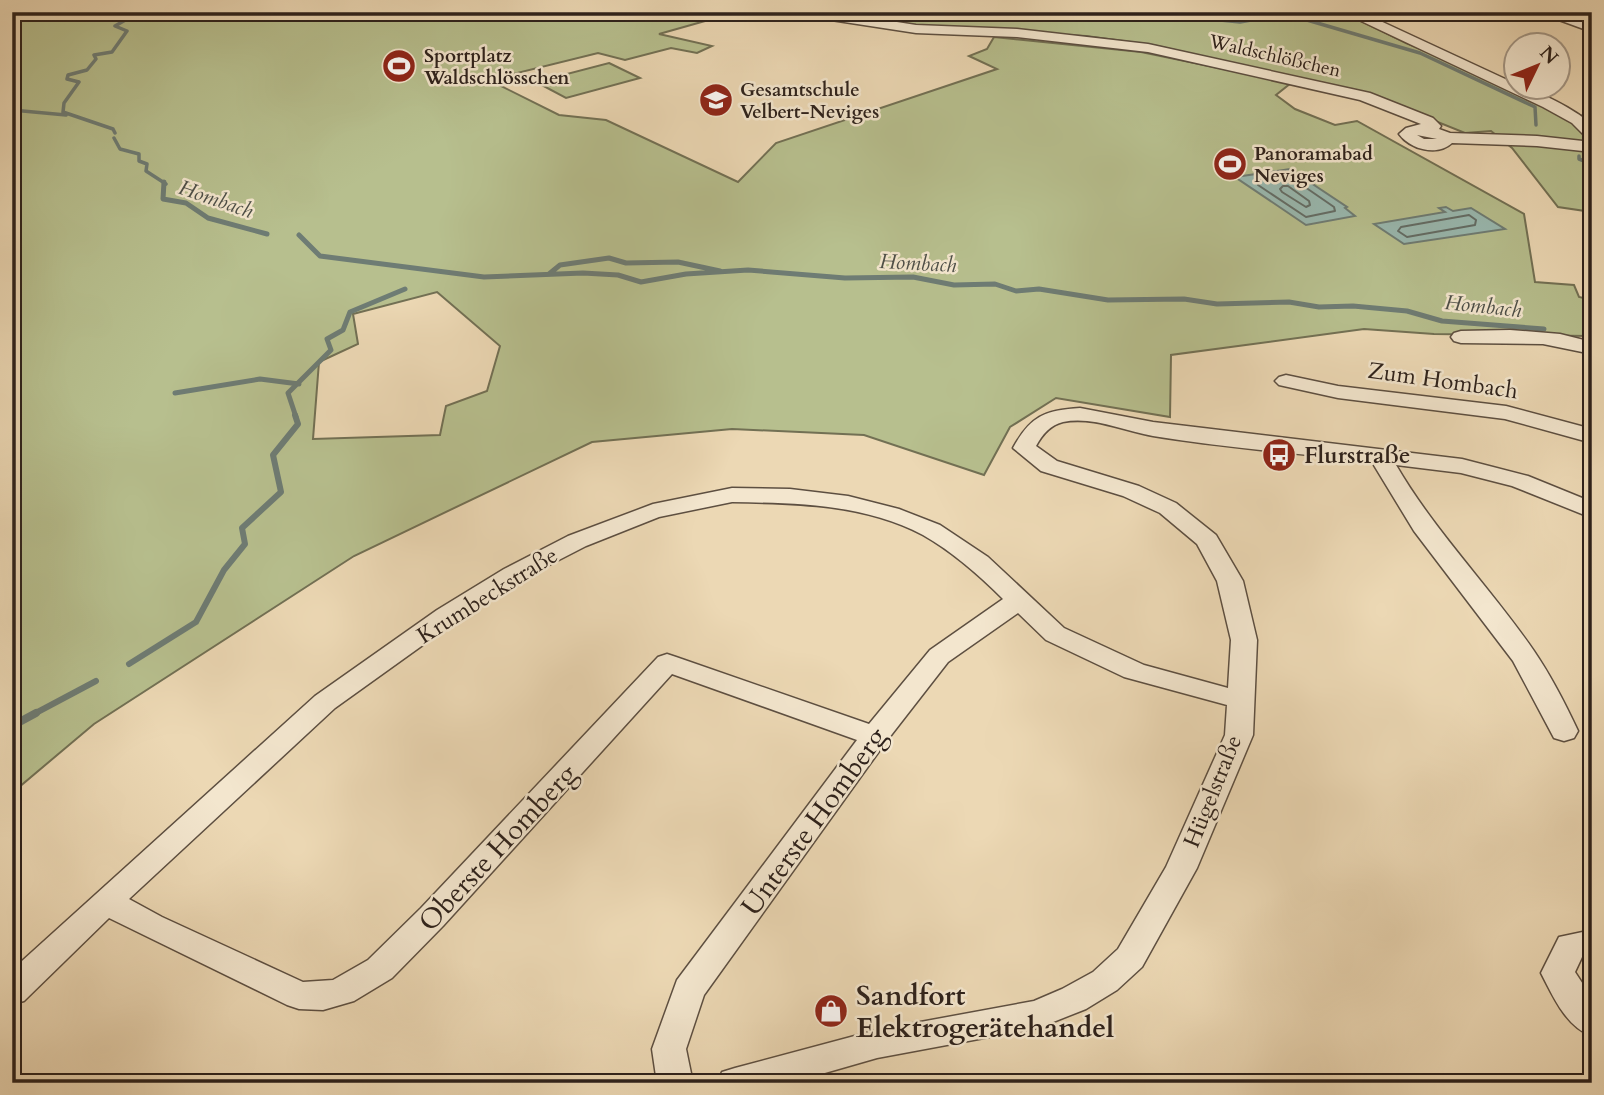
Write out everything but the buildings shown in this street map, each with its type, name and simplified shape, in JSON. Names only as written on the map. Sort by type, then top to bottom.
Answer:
[{"type":"street","name":"Waldschlößchen","points":[[805,12],[916,29],[1017,33],[1148,47],[1365,96],[1427,121],[1438,134],[1592,145]]},
{"type":"street","points":[[1349,12],[1578,120],[1592,134]]},
{"type":"street","points":[[1544,12],[1592,28]]},
{"type":"street","points":[[1461,337],[1514,335],[1576,343],[1592,348]]},
{"type":"street","name":"Zum Hombach","points":[[1286,381],[1338,392],[1506,413],[1592,436]]},
{"type":"street","name":"Hügelstraße","points":[[735,1083],[877,1044],[1038,1014],[1074,999],[1105,981],[1130,958],[1181,867],[1239,735],[1244,640],[1230,581],[1207,540],[1168,508],[1131,491],[1049,467],[1024,448],[1034,428],[1049,419],[1070,414],[1103,417],[1164,430],[1462,466],[1509,478],[1592,511]]},
{"type":"street","points":[[1379,455],[1394,486],[1504,625],[1554,704],[1564,731]]},
{"type":"street","name":"Krumbeckstraße","points":[[12,991],[106,901],[325,702],[446,616],[513,574],[577,541],[653,511],[732,495],[790,495],[848,503],[891,514],[931,530],[979,562],[1055,634],[1134,671],[1240,700]]},
{"type":"street","name":"Unterste Homberg","points":[[675,1083],[669,1049],[689,990],[875,736],[939,656],[1019,600]]},
{"type":"street","name":"Oberste Homberg","points":[[106,901],[151,926],[299,995],[323,996],[342,990],[380,969],[432,918],[667,663],[875,736]]},
{"type":"street","points":[[1592,943],[1570,946],[1558,973],[1584,1015],[1592,1022]]},
{"type":"green space","points":[[12,12],[737,12],[659,34],[712,46],[697,53],[671,48],[625,60],[598,53],[489,80],[559,115],[606,120],[738,182],[776,143],[997,69],[969,56],[987,49],[994,37],[1141,52],[1291,83],[1276,95],[1295,109],[1335,125],[1357,121],[1524,214],[1535,282],[1574,285],[1579,297],[1592,300],[1592,325],[1584,325],[1591,336],[1434,334],[1364,329],[1171,355],[1170,417],[1056,398],[1010,427],[984,475],[864,435],[732,429],[592,442],[354,556],[94,724],[12,793]],"holes":[[[437,292],[500,346],[487,391],[446,406],[440,435],[313,439],[319,362],[358,344],[353,314]]]},
{"type":"green space","points":[[820,12],[1343,12],[1406,43],[1502,83],[1502,102],[1549,102],[1592,120],[1592,212],[1558,207],[1512,148],[1491,131],[1465,133],[1368,94],[1153,45],[1086,36],[931,28]]},
{"type":"green space","points":[[609,63],[640,78],[566,98],[536,82]]},
{"type":"water","points":[[1290,169],[1347,207],[1345,208],[1355,216],[1306,225],[1235,177]]},
{"type":"water","points":[[1446,207],[1453,211],[1471,208],[1505,229],[1404,244],[1374,224],[1445,212],[1439,208]]},
{"type":"waterway","name":"Hombach","points":[[115,133],[113,129],[63,112],[64,103],[79,82],[67,79],[68,75],[87,70],[96,59],[94,55],[112,52],[127,31],[115,26],[134,15],[129,12]]},
{"type":"waterway","points":[[1189,12],[1210,19],[1240,22],[1268,17],[1300,18],[1420,53],[1535,107],[1536,125]]},
{"type":"waterway","points":[[12,110],[66,115]]},
{"type":"waterway","name":"Hombach","points":[[114,138],[120,149],[139,154],[139,161],[147,164],[146,171],[164,183]]},
{"type":"waterway","points":[[1579,156],[1579,159],[1592,164]]},
{"type":"waterway","name":"Hombach","points":[[164,183],[163,199],[186,203],[208,218],[267,234]]},
{"type":"waterway","name":"Hombach","points":[[299,235],[320,256],[484,277],[583,273],[618,275],[641,282],[686,274],[748,270],[845,278],[913,277],[954,285],[995,284],[1016,291],[1039,289],[1108,300],[1184,299],[1217,304],[1289,302],[1319,307],[1353,306],[1407,311],[1442,321],[1544,329]]},
{"type":"waterway","points":[[549,274],[560,265],[609,258],[626,263],[678,262],[720,271]]},
{"type":"waterway","points":[[297,384],[331,350],[327,339],[343,330],[350,312],[405,289]]},
{"type":"waterway","points":[[175,393],[260,379],[297,384]]},
{"type":"waterway","points":[[296,417],[288,393],[297,384]]},
{"type":"waterway","points":[[129,664],[196,622],[224,570],[245,544],[242,528],[281,492],[273,455],[298,424],[295,415]]},
{"type":"waterway","points":[[32,715],[96,681]]},
{"type":"waterway","points":[[12,726],[36,713]]},
{"type":"place","name":"Sportplatz Waldschlösschen","points":[[399,66]]},
{"type":"place","name":"Gesamtschule Velbert-Neviges","points":[[716,100]]},
{"type":"place","name":"Panoramabad Neviges","points":[[1230,164]]},
{"type":"place","name":"Flurstraße","points":[[1279,455]]},
{"type":"place","name":"Sandfort Elektrogerätehandel","points":[[831,1011]]}]
